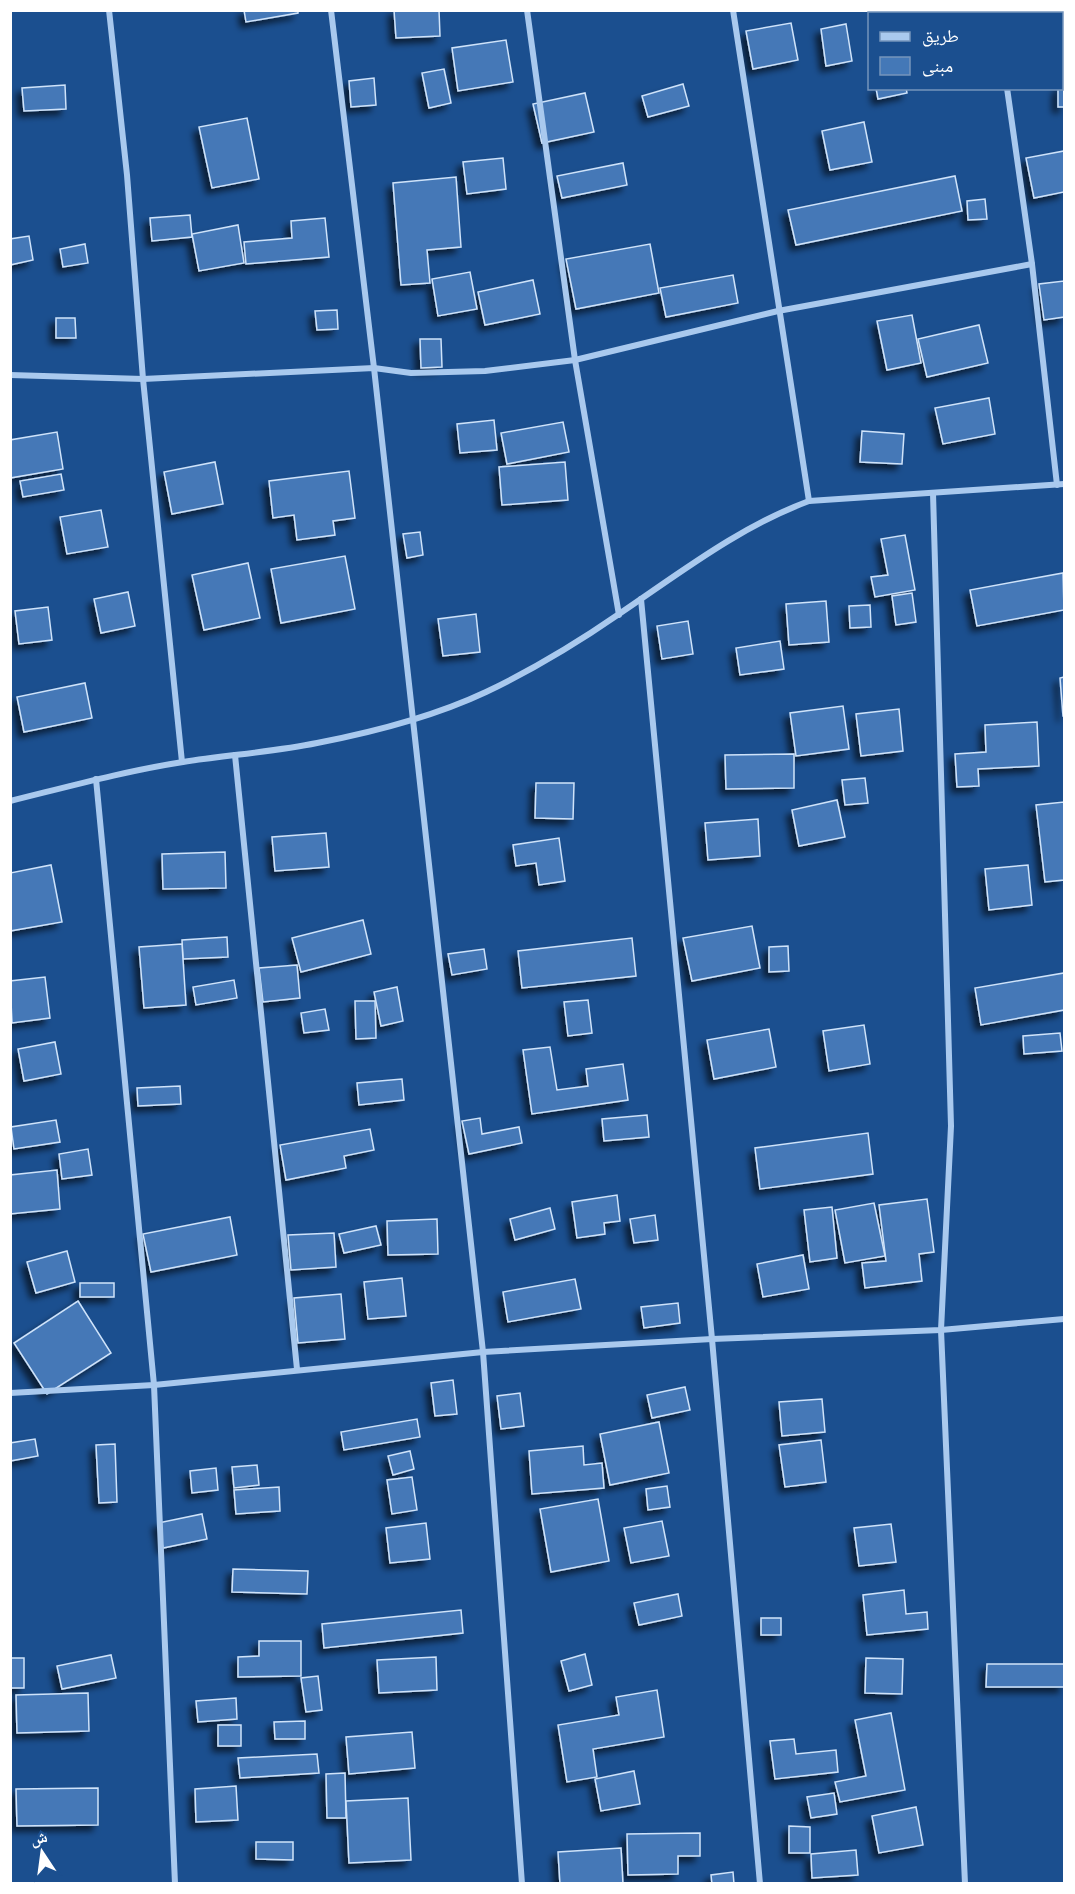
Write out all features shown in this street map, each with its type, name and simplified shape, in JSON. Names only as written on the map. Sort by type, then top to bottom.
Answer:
[{"type":"street","points":[[109,10],[127,175],[143,379],[182,762]]},
{"type":"street","points":[[331,10],[374,368],[483,1352],[522,1884]]},
{"type":"street","points":[[527,10],[575,360],[619,615]]},
{"type":"street","points":[[733,10],[809,501]]},
{"type":"street","points":[[1007,90],[1032,264],[1057,484]]},
{"type":"street","points":[[10,375],[143,379],[374,368],[411,373],[485,371],[575,360],[778,311],[1032,264]]},
{"type":"street","points":[[10,801],[96,779],[182,762],[317,743],[412,720],[485,692],[558,654],[619,615],[691,563],[749,528],[780,512],[809,501],[1065,484]]},
{"type":"street","points":[[933,493],[951,1126],[941,1330],[965,1884]]},
{"type":"street","points":[[641,599],[712,1339],[760,1884]]},
{"type":"street","points":[[235,756],[297,1369]]},
{"type":"street","points":[[96,779],[154,1385],[175,1884]]},
{"type":"street","points":[[10,1393],[154,1385],[483,1352],[712,1339],[941,1330],[1065,1318]]},
{"type":"building","points":[[244,10],[298,10],[298,13],[246,22]]},
{"type":"building","points":[[394,10],[439,10],[440,36],[396,38]]},
{"type":"building","points":[[791,23],[798,60],[753,69],[746,31]]},
{"type":"building","points":[[846,24],[852,61],[826,66],[821,29]]},
{"type":"building","points":[[506,40],[513,82],[458,91],[452,48]]},
{"type":"building","points":[[444,69],[451,103],[429,108],[422,73]]},
{"type":"building","points":[[1064,70],[1064,107],[1058,107],[1058,90],[1063,90]]},
{"type":"building","points":[[374,78],[376,105],[351,107],[349,81]]},
{"type":"building","points":[[683,84],[689,106],[648,117],[642,96]]},
{"type":"building","points":[[65,85],[66,109],[24,111],[22,88]]},
{"type":"building","points":[[876,90],[906,90],[907,93],[878,99]]},
{"type":"building","points":[[585,93],[594,132],[542,143],[533,104]]},
{"type":"building","points":[[247,118],[259,179],[212,188],[199,127]]},
{"type":"building","points":[[864,122],[872,162],[830,170],[822,131]]},
{"type":"building","points":[[1064,151],[1064,192],[1034,198],[1026,158]]},
{"type":"building","points":[[503,158],[506,189],[467,194],[463,162]]},
{"type":"building","points":[[623,163],[627,185],[562,198],[557,176]]},
{"type":"building","points":[[955,176],[962,211],[796,245],[788,210]]},
{"type":"building","points":[[456,177],[461,247],[427,250],[430,283],[401,285],[393,183]]},
{"type":"building","points":[[985,199],[987,219],[968,220],[967,201]]},
{"type":"building","points":[[190,215],[192,237],[152,241],[150,218]]},
{"type":"building","points":[[325,218],[329,257],[246,264],[244,242],[292,238],[291,221]]},
{"type":"building","points":[[238,225],[244,263],[199,271],[192,234]]},
{"type":"building","points":[[29,236],[33,260],[10,265],[10,239]]},
{"type":"building","points":[[85,244],[88,263],[63,267],[60,249]]},
{"type":"building","points":[[650,244],[659,293],[576,309],[566,259]]},
{"type":"building","points":[[470,272],[477,309],[438,316],[432,279]]},
{"type":"building","points":[[733,275],[738,303],[666,317],[660,288]]},
{"type":"building","points":[[533,280],[540,314],[485,325],[478,292]]},
{"type":"building","points":[[1064,281],[1064,317],[1044,320],[1039,284]]},
{"type":"building","points":[[337,310],[338,329],[317,330],[315,311]]},
{"type":"building","points":[[912,315],[921,363],[887,370],[877,321]]},
{"type":"building","points":[[56,318],[75,318],[76,338],[56,338]]},
{"type":"building","points":[[979,325],[988,363],[927,377],[918,339]]},
{"type":"building","points":[[420,339],[441,339],[442,367],[421,368]]},
{"type":"building","points":[[989,398],[995,434],[943,444],[935,408]]},
{"type":"building","points":[[494,420],[497,450],[460,453],[457,424]]},
{"type":"building","points":[[563,422],[569,452],[507,464],[501,433]]},
{"type":"building","points":[[862,431],[904,434],[902,464],[860,462]]},
{"type":"building","points":[[57,432],[63,469],[10,478],[10,440]]},
{"type":"building","points":[[215,462],[223,504],[172,514],[164,472]]},
{"type":"building","points":[[565,462],[568,500],[502,505],[499,467]]},
{"type":"building","points":[[349,471],[355,518],[333,521],[335,535],[297,540],[294,515],[273,518],[269,481]]},
{"type":"building","points":[[61,474],[64,490],[23,497],[20,481]]},
{"type":"building","points":[[101,510],[108,547],[67,554],[60,517]]},
{"type":"building","points":[[420,532],[423,555],[407,558],[403,534]]},
{"type":"building","points":[[905,535],[915,590],[875,597],[871,577],[888,575],[881,539]]},
{"type":"building","points":[[345,556],[355,609],[281,623],[271,569]]},
{"type":"building","points":[[248,563],[260,618],[204,630],[192,575]]},
{"type":"building","points":[[1063,573],[1064,610],[977,626],[970,590]]},
{"type":"building","points":[[128,592],[135,626],[101,633],[94,599]]},
{"type":"building","points":[[912,593],[916,622],[896,625],[892,596]]},
{"type":"building","points":[[826,601],[829,642],[789,645],[786,604]]},
{"type":"building","points":[[870,605],[871,627],[850,628],[849,606]]},
{"type":"building","points":[[48,607],[52,640],[19,644],[15,611]]},
{"type":"building","points":[[476,614],[480,652],[443,656],[438,619]]},
{"type":"building","points":[[688,621],[693,654],[662,659],[657,626]]},
{"type":"building","points":[[780,641],[784,669],[740,675],[736,648]]},
{"type":"building","points":[[1064,677],[1064,716],[1063,716],[1060,678]]},
{"type":"building","points":[[85,683],[92,718],[24,732],[17,697]]},
{"type":"building","points":[[843,706],[849,749],[796,756],[790,713]]},
{"type":"building","points":[[899,709],[903,751],[861,756],[856,714]]},
{"type":"building","points":[[1037,722],[1039,766],[978,769],[979,786],[957,787],[955,754],[986,752],[985,725]]},
{"type":"building","points":[[794,754],[794,788],[726,789],[725,755]]},
{"type":"building","points":[[865,778],[868,803],[845,805],[842,780]]},
{"type":"building","points":[[536,783],[574,783],[573,819],[535,818]]},
{"type":"building","points":[[837,800],[845,837],[799,846],[792,810]]},
{"type":"building","points":[[1064,802],[1064,880],[1045,882],[1036,805]]},
{"type":"building","points":[[758,819],[760,856],[708,860],[705,823]]},
{"type":"building","points":[[326,833],[329,867],[275,871],[272,837]]},
{"type":"building","points":[[559,838],[565,881],[539,885],[536,863],[516,866],[513,845]]},
{"type":"building","points":[[225,852],[226,888],[163,889],[162,854]]},
{"type":"building","points":[[51,865],[62,922],[10,931],[10,873]]},
{"type":"building","points":[[1028,865],[1032,905],[989,910],[985,869]]},
{"type":"building","points":[[363,920],[371,954],[301,972],[292,938]]},
{"type":"building","points":[[752,926],[760,968],[692,981],[683,938]]},
{"type":"building","points":[[227,937],[228,957],[183,959],[182,940]]},
{"type":"building","points":[[632,938],[636,976],[522,988],[518,951]]},
{"type":"building","points":[[182,944],[186,1005],[144,1008],[139,947]]},
{"type":"building","points":[[788,946],[789,971],[769,972],[769,947]]},
{"type":"building","points":[[484,949],[487,969],[452,975],[448,954]]},
{"type":"building","points":[[297,965],[300,998],[263,1002],[259,968]]},
{"type":"building","points":[[1064,973],[1064,1010],[981,1025],[975,988]]},
{"type":"building","points":[[45,977],[50,1018],[12,1023],[10,981]]},
{"type":"building","points":[[234,980],[237,998],[196,1005],[193,987]]},
{"type":"building","points":[[397,987],[403,1021],[381,1026],[374,992]]},
{"type":"building","points":[[588,1000],[592,1033],[568,1036],[564,1002]]},
{"type":"building","points":[[355,1001],[375,1001],[376,1038],[356,1039]]},
{"type":"building","points":[[325,1009],[329,1030],[304,1033],[301,1013]]},
{"type":"building","points":[[864,1025],[870,1064],[829,1071],[823,1031]]},
{"type":"building","points":[[769,1029],[776,1067],[714,1079],[707,1040]]},
{"type":"building","points":[[1060,1033],[1062,1051],[1024,1054],[1023,1036]]},
{"type":"building","points":[[55,1042],[61,1074],[24,1081],[18,1049]]},
{"type":"building","points":[[550,1047],[557,1090],[588,1086],[586,1069],[623,1064],[628,1100],[532,1114],[523,1050]]},
{"type":"building","points":[[402,1079],[404,1100],[359,1105],[357,1083]]},
{"type":"building","points":[[180,1086],[181,1104],[138,1106],[137,1088]]},
{"type":"building","points":[[647,1115],[649,1137],[604,1141],[602,1119]]},
{"type":"building","points":[[480,1118],[482,1134],[519,1127],[522,1143],[469,1154],[462,1121]]},
{"type":"building","points":[[56,1120],[60,1142],[14,1149],[11,1127]]},
{"type":"building","points":[[370,1129],[374,1150],[344,1156],[346,1168],[286,1180],[280,1145]]},
{"type":"building","points":[[868,1133],[873,1174],[760,1189],[755,1148]]},
{"type":"building","points":[[88,1149],[92,1175],[62,1179],[59,1154]]},
{"type":"building","points":[[57,1170],[60,1209],[10,1214],[10,1175]]},
{"type":"building","points":[[617,1195],[620,1221],[604,1223],[605,1234],[577,1238],[572,1202]]},
{"type":"building","points":[[927,1199],[934,1252],[919,1254],[922,1281],[865,1288],[862,1263],[886,1261],[879,1205]]},
{"type":"building","points":[[874,1203],[885,1256],[845,1263],[835,1210]]},
{"type":"building","points":[[832,1207],[837,1258],[810,1262],[804,1210]]},
{"type":"building","points":[[550,1208],[555,1229],[515,1240],[510,1219]]},
{"type":"building","points":[[655,1215],[658,1240],[634,1243],[630,1219]]},
{"type":"building","points":[[230,1217],[237,1255],[151,1272],[143,1234]]},
{"type":"building","points":[[437,1219],[438,1254],[388,1255],[387,1221]]},
{"type":"building","points":[[376,1226],[381,1245],[344,1253],[339,1234]]},
{"type":"building","points":[[334,1233],[336,1267],[291,1270],[288,1235]]},
{"type":"building","points":[[67,1251],[75,1282],[36,1293],[27,1262]]},
{"type":"building","points":[[803,1255],[809,1289],[763,1297],[757,1264]]},
{"type":"building","points":[[402,1278],[406,1316],[368,1319],[364,1282]]},
{"type":"building","points":[[575,1279],[581,1309],[508,1322],[503,1292]]},
{"type":"building","points":[[80,1283],[114,1283],[114,1297],[80,1297]]},
{"type":"building","points":[[341,1294],[345,1339],[298,1343],[294,1298]]},
{"type":"building","points":[[78,1301],[111,1353],[47,1394],[14,1343]]},
{"type":"building","points":[[678,1303],[680,1323],[644,1328],[641,1307]]},
{"type":"building","points":[[453,1380],[457,1414],[435,1416],[431,1383]]},
{"type":"building","points":[[685,1387],[690,1410],[652,1418],[647,1395]]},
{"type":"building","points":[[520,1393],[524,1426],[501,1429],[497,1396]]},
{"type":"building","points":[[822,1399],[825,1432],[782,1436],[779,1402]]},
{"type":"building","points":[[417,1419],[420,1437],[344,1450],[341,1432]]},
{"type":"building","points":[[659,1422],[669,1473],[610,1485],[600,1434]]},
{"type":"building","points":[[35,1439],[38,1456],[10,1461],[10,1443]]},
{"type":"building","points":[[821,1440],[826,1482],[785,1487],[779,1445]]},
{"type":"building","points":[[115,1444],[117,1502],[99,1503],[96,1445]]},
{"type":"building","points":[[583,1446],[584,1465],[602,1463],[604,1488],[532,1494],[529,1451]]},
{"type":"building","points":[[410,1451],[414,1469],[393,1475],[388,1456]]},
{"type":"building","points":[[257,1465],[259,1485],[234,1488],[232,1467]]},
{"type":"building","points":[[216,1468],[218,1490],[192,1493],[190,1471]]},
{"type":"building","points":[[412,1477],[417,1510],[392,1514],[387,1480]]},
{"type":"building","points":[[667,1486],[670,1507],[648,1510],[646,1489]]},
{"type":"building","points":[[279,1487],[280,1511],[236,1514],[234,1490]]},
{"type":"building","points":[[598,1499],[609,1561],[551,1572],[540,1509]]},
{"type":"building","points":[[202,1514],[207,1539],[163,1548],[158,1523]]},
{"type":"building","points":[[662,1521],[669,1556],[631,1563],[624,1528]]},
{"type":"building","points":[[426,1523],[430,1559],[390,1563],[386,1528]]},
{"type":"building","points":[[891,1524],[896,1562],[859,1566],[854,1528]]},
{"type":"building","points":[[233,1569],[308,1571],[307,1594],[232,1592]]},
{"type":"building","points":[[904,1590],[906,1614],[927,1612],[928,1629],[867,1635],[863,1595]]},
{"type":"building","points":[[678,1594],[682,1616],[639,1625],[634,1603]]},
{"type":"building","points":[[461,1610],[463,1633],[324,1648],[322,1624]]},
{"type":"building","points":[[761,1618],[781,1618],[781,1635],[761,1635]]},
{"type":"building","points":[[259,1641],[301,1641],[301,1676],[238,1677],[238,1657],[259,1656]]},
{"type":"building","points":[[585,1654],[592,1685],[569,1691],[561,1661]]},
{"type":"building","points":[[111,1655],[116,1678],[62,1689],[57,1666]]},
{"type":"building","points":[[436,1657],[437,1690],[379,1693],[377,1660]]},
{"type":"building","points":[[10,1658],[24,1658],[24,1688],[10,1688]]},
{"type":"building","points":[[866,1658],[903,1659],[902,1694],[865,1693]]},
{"type":"building","points":[[987,1664],[1064,1664],[1064,1687],[986,1687]]},
{"type":"building","points":[[318,1676],[322,1710],[306,1712],[301,1678]]},
{"type":"building","points":[[657,1690],[664,1737],[593,1749],[597,1777],[567,1782],[558,1725],[619,1715],[616,1697]]},
{"type":"building","points":[[88,1693],[89,1731],[17,1733],[16,1695]]},
{"type":"building","points":[[236,1698],[237,1719],[198,1722],[196,1701]]},
{"type":"building","points":[[891,1713],[905,1790],[840,1802],[835,1782],[866,1776],[855,1720]]},
{"type":"building","points":[[305,1721],[305,1739],[275,1739],[274,1722]]},
{"type":"building","points":[[218,1725],[241,1725],[241,1746],[218,1746]]},
{"type":"building","points":[[412,1732],[415,1768],[349,1774],[346,1737]]},
{"type":"building","points":[[794,1739],[796,1754],[836,1750],[838,1772],[775,1779],[770,1741]]},
{"type":"building","points":[[317,1754],[319,1773],[240,1778],[238,1758]]},
{"type":"building","points":[[634,1771],[640,1804],[601,1811],[595,1779]]},
{"type":"building","points":[[345,1773],[346,1818],[327,1818],[326,1774]]},
{"type":"building","points":[[236,1786],[238,1820],[196,1822],[195,1789]]},
{"type":"building","points":[[98,1788],[98,1825],[17,1826],[16,1789]]},
{"type":"building","points":[[834,1793],[837,1814],[811,1818],[807,1797]]},
{"type":"building","points":[[408,1798],[411,1860],[349,1863],[346,1801]]},
{"type":"building","points":[[916,1807],[923,1845],[879,1853],[872,1816]]},
{"type":"building","points":[[789,1826],[810,1827],[810,1853],[789,1853]]},
{"type":"building","points":[[700,1833],[700,1856],[678,1856],[678,1874],[628,1875],[627,1834]]},
{"type":"building","points":[[256,1842],[293,1842],[293,1860],[256,1859]]},
{"type":"building","points":[[621,1848],[623,1884],[560,1884],[558,1852]]},
{"type":"building","points":[[856,1850],[858,1875],[812,1878],[811,1854]]},
{"type":"building","points":[[733,1872],[734,1884],[712,1884],[711,1875]]}]
